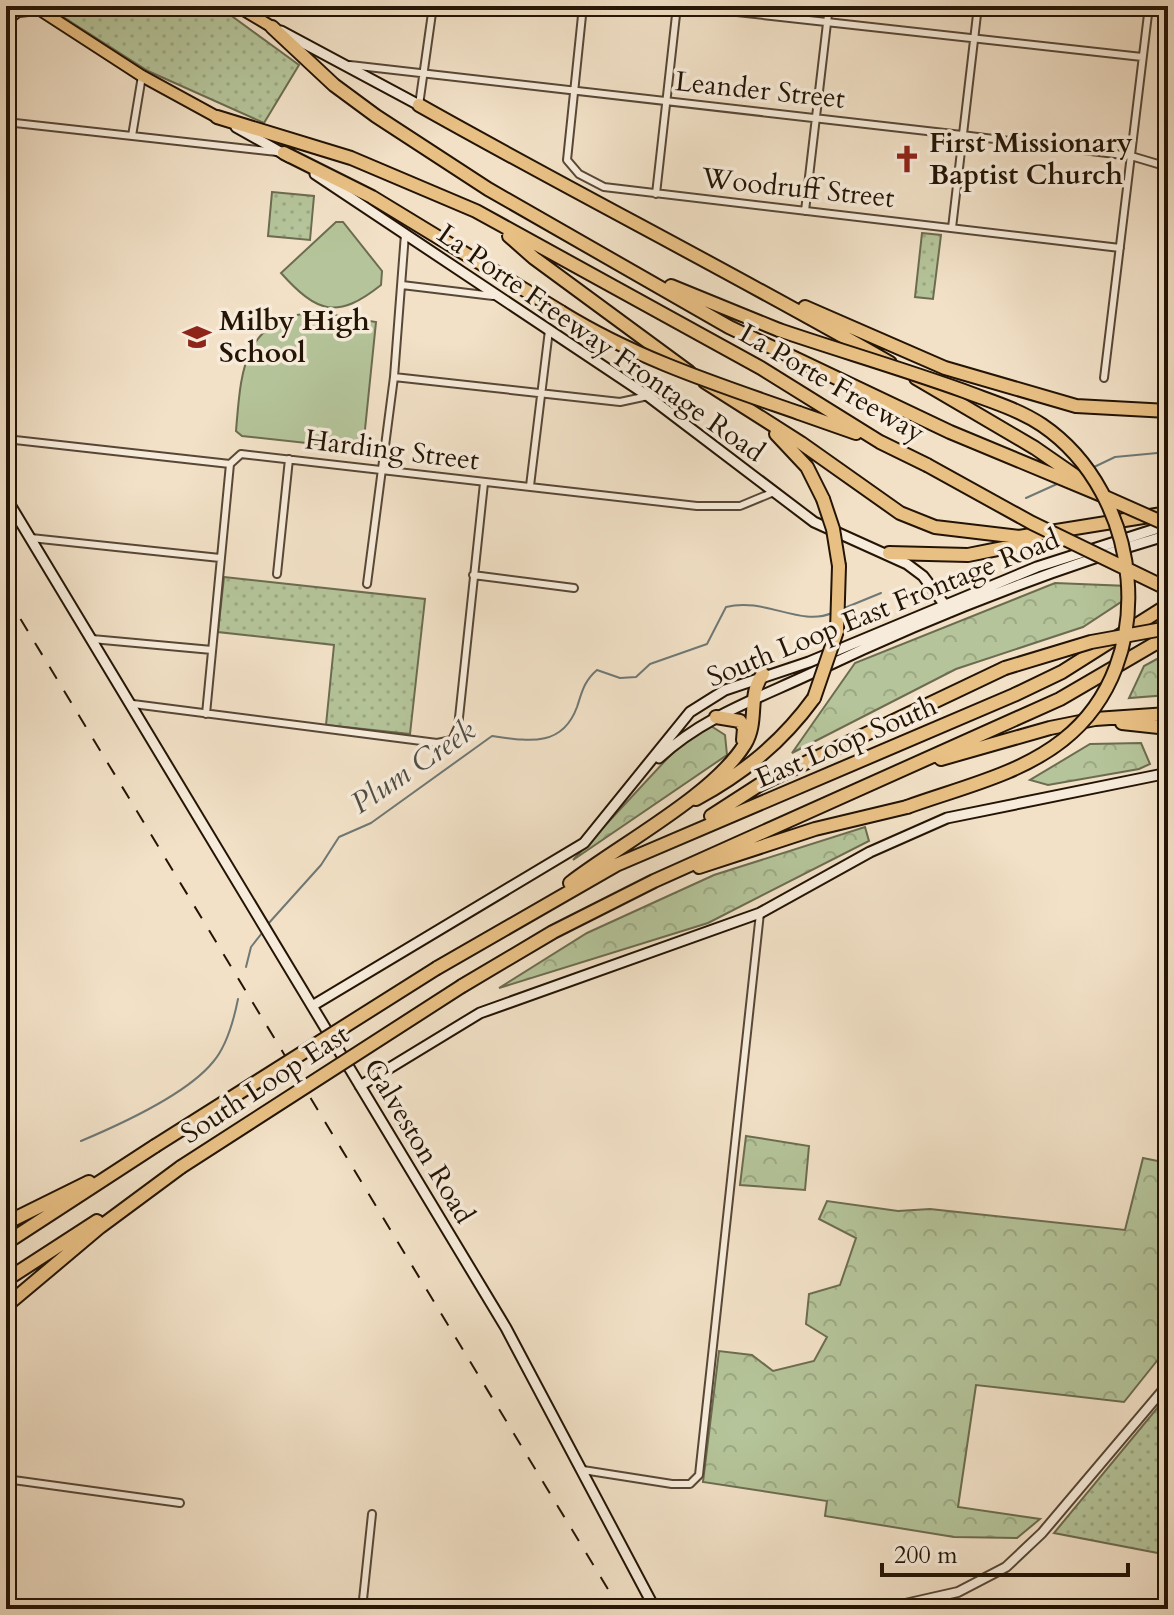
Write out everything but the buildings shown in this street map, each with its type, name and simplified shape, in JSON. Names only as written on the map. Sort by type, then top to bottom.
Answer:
[{"type":"highway","name":"La Porte Freeway","points":[[272,27],[334,85],[376,116],[488,189],[729,327],[950,432],[1168,525]]},
{"type":"highway","points":[[419,105],[591,201],[754,285],[1035,448],[1104,496]]},
{"type":"highway","name":"La Porte Freeway","points":[[217,117],[351,158],[476,211],[761,368],[880,442],[1032,523],[1168,589]]},
{"type":"highway","points":[[284,153],[372,197],[602,337],[667,367],[880,442]]},
{"type":"highway","points":[[492,220],[534,258],[746,409],[900,513],[935,527],[1019,537],[1086,528]]},
{"type":"highway","points":[[651,280],[779,330],[1015,410],[1041,425],[1085,464],[1121,532],[1129,589],[1127,621],[1115,670],[1090,714],[1040,757],[907,807],[815,829],[654,881]]},
{"type":"highway","points":[[754,285],[945,368],[1076,406],[1168,411]]},
{"type":"highway","points":[[536,909],[628,839],[762,757],[814,698],[837,631],[839,566],[833,529],[823,499],[801,461],[746,409]]},
{"type":"highway","points":[[889,553],[968,555],[1168,513]]},
{"type":"highway","name":"East Loop South","points":[[536,909],[616,865],[680,836],[1062,672],[1168,605]]},
{"type":"highway","points":[[680,836],[759,785],[1005,668],[1091,642],[1168,628]]},
{"type":"highway","name":"East Loop South","points":[[553,932],[654,881],[1060,699],[1168,636]]},
{"type":"highway","points":[[672,812],[730,764],[743,746],[754,724],[753,699],[763,674]]},
{"type":"highway","points":[[899,771],[1050,728],[1095,719],[1168,714]]},
{"type":"highway","points":[[716,717],[730,717],[742,724],[743,746]]},
{"type":"highway","points":[[1095,719],[1168,728]]},
{"type":"highway","name":"South Loop East","points":[[78,1192],[536,909]]},
{"type":"highway","name":"South Loop East","points":[[6,1280],[98,1224],[462,986],[553,932]]},
{"type":"highway","points":[[6,1223],[78,1192]]},
{"type":"highway","points":[[6,1243],[78,1192]]},
{"type":"highway","points":[[6,1306],[98,1224]]},
{"type":"main road","points":[[237,6],[419,105]]},
{"type":"main road","points":[[6,20],[18,11],[36,7],[142,76],[217,117]]},
{"type":"main road","name":"La Porte Freeway Frontage Road","points":[[217,117],[284,153],[648,396],[829,530],[889,553],[923,576],[948,608]]},
{"type":"main road","name":"Galveston Road","points":[[6,498],[133,704],[506,1328],[655,1609]]},
{"type":"main road","name":"South Loop East Frontage Road","points":[[642,773],[675,743],[716,717],[753,699],[1037,567],[1168,525]]},
{"type":"main road","name":"South Loop East Frontage Road","points":[[312,1006],[584,843],[690,712],[725,690],[763,674],[809,662],[902,622],[1168,535]]},
{"type":"main road","points":[[902,622],[931,600],[932,590],[923,576]]},
{"type":"main road","points":[[360,1086],[480,1013],[760,913],[870,852],[947,818],[1168,773]]},
{"type":"street","points":[[419,105],[433,6]]},
{"type":"street","points":[[572,90],[583,6]]},
{"type":"street","points":[[656,194],[680,6],[1142,57]]},
{"type":"street","points":[[805,211],[829,6]]},
{"type":"street","points":[[952,228],[978,6]]},
{"type":"street","points":[[1104,378],[1149,6]]},
{"type":"street","name":"Leander Street","points":[[346,65],[962,135],[1131,156],[1168,167]]},
{"type":"street","points":[[132,136],[142,76]]},
{"type":"street","name":"Woodruff Street","points":[[572,90],[567,160],[604,187],[1120,248]]},
{"type":"street","points":[[6,122],[284,153]]},
{"type":"street","points":[[367,584],[394,377],[405,234]]},
{"type":"street","points":[[402,285],[499,297]]},
{"type":"street","points":[[530,486],[549,330]]},
{"type":"street","points":[[394,377],[620,402],[648,396]]},
{"type":"street","name":"Harding Street","points":[[6,439],[230,464],[241,454],[697,506],[740,506],[774,492]]},
{"type":"street","points":[[277,574],[289,459]]},
{"type":"street","points":[[206,714],[230,464]]},
{"type":"street","points":[[133,704],[437,743],[452,740],[458,727],[484,483]]},
{"type":"street","points":[[31,538],[220,558]]},
{"type":"street","points":[[473,575],[574,588]]},
{"type":"street","points":[[92,639],[212,650]]},
{"type":"street","points":[[583,1470],[672,1484],[696,1481],[702,1465],[760,913]]},
{"type":"street","points":[[883,1609],[958,1592],[1006,1567],[1042,1533],[1168,1384]]},
{"type":"street","points":[[10,1479],[180,1503]]},
{"type":"street","points":[[362,1609],[372,1514]]},
{"type":"green space","points":[[46,6],[218,6],[299,65],[264,123],[148,71]]},
{"type":"green space","points":[[272,192],[314,196],[310,240],[268,236]]},
{"type":"green space","points":[[336,222],[343,222],[382,271],[381,285],[352,304],[328,307],[306,297],[281,273]]},
{"type":"green space","points":[[922,233],[941,235],[933,299],[915,297]]},
{"type":"green space","points":[[316,312],[376,322],[364,439],[352,448],[242,436],[236,431],[240,388],[250,352],[259,337],[273,325],[292,316]]},
{"type":"green space","points":[[224,577],[425,599],[410,734],[326,725],[334,645],[218,632]]},
{"type":"green space","points":[[1055,583],[1128,586],[1124,600],[1083,627],[956,669],[792,753],[855,663]]},
{"type":"green space","points":[[1168,653],[1168,695],[1129,698],[1144,666]]},
{"type":"green space","points":[[711,726],[725,735],[727,755],[573,860],[677,748]]},
{"type":"green space","points":[[1141,743],[1150,764],[1139,769],[1048,785],[1030,780],[1090,744]]},
{"type":"green space","points":[[865,827],[869,841],[708,923],[499,988],[587,933],[714,875]]},
{"type":"green space","points":[[746,1136],[809,1146],[805,1190],[740,1185]]},
{"type":"green space","points":[[1143,1158],[1168,1163],[1168,1347],[1124,1402],[976,1385],[958,1507],[1040,1519],[1017,1538],[954,1537],[825,1516],[827,1501],[703,1482],[719,1351],[752,1355],[773,1371],[814,1361],[827,1337],[806,1324],[809,1294],[840,1285],[856,1238],[819,1219],[827,1201],[898,1211],[930,1209],[1125,1230]]},
{"type":"green space","points":[[1168,1395],[1168,1555],[1054,1533]]},
{"type":"waterway","name":"Plum Creek","points":[[1092,468],[1115,457],[1168,452]]},
{"type":"waterway","name":"Plum Creek","points":[[1026,498],[1057,484]]},
{"type":"waterway","name":"Plum Creek","points":[[842,609],[881,593]]},
{"type":"waterway","name":"Plum Creek","points":[[268,924],[321,865],[339,837],[371,823],[492,736],[531,740],[553,736],[562,730],[571,720],[586,683],[597,670],[620,678],[636,677],[650,664],[707,644],[726,607],[755,606],[807,617],[832,613]]},
{"type":"waterway","name":"Plum Creek","points":[[246,967],[251,947],[262,933]]},
{"type":"waterway","name":"Plum Creek","points":[[81,1141],[152,1108],[201,1074],[222,1049],[238,999]]},
{"type":"railway","points":[[6,595],[620,1609]]},
{"type":"place","name":"First Missionary Baptist Church","points":[[907,159]]},
{"type":"place","name":"Milby High School","points":[[197,337]]}]
